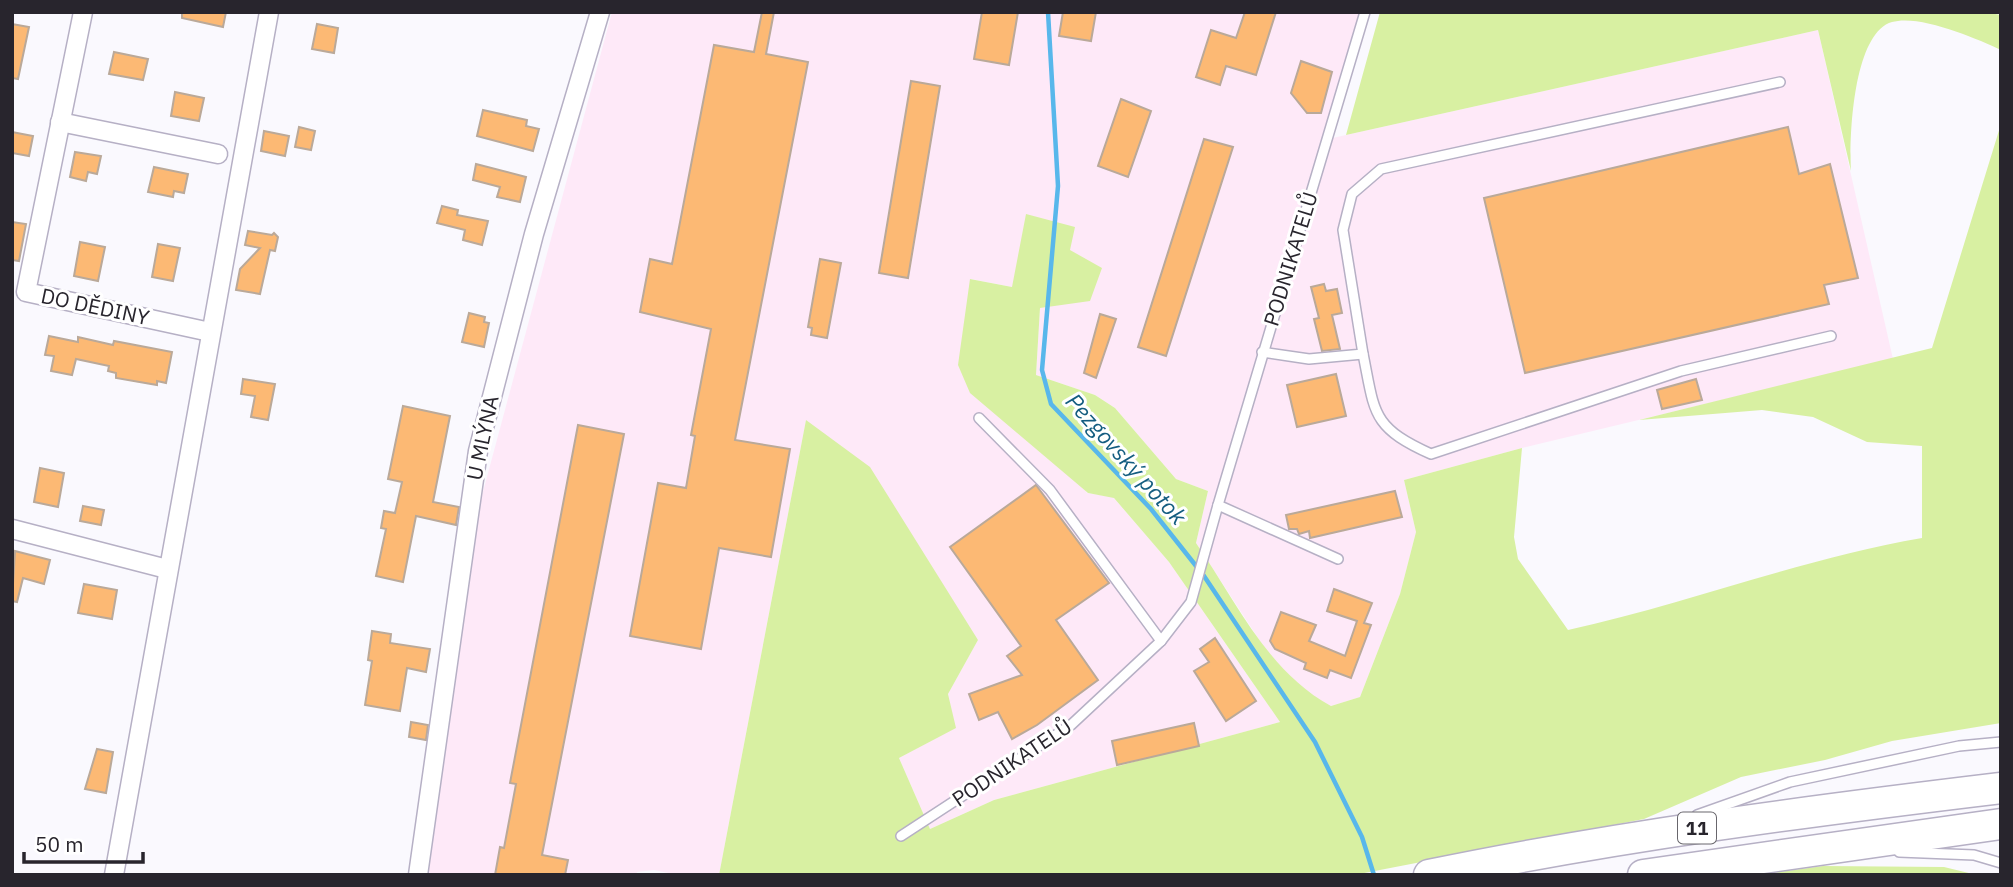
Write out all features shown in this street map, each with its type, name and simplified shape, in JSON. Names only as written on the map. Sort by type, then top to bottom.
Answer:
[{"type":"highway","name":"11","points":[[1429,875],[1541,852],[1639,836],[2001,788]]},
{"type":"highway","name":"11","points":[[1643,875],[2001,824]]},
{"type":"street","name":"DO DĚDINY","points":[[83,12],[26,292],[210,332]]},
{"type":"street","points":[[114,875],[269,12]]},
{"type":"street","name":"U MLÝNA","points":[[418,875],[478,452],[534,234],[600,12]]},
{"type":"street","points":[[60,122],[218,154]]},
{"type":"street","points":[[12,529],[167,569]]},
{"type":"lane","name":"PODNIKATELŮ","points":[[901,836],[1071,725],[1161,640],[1191,602],[1262,352],[1365,12]]},
{"type":"lane","points":[[1780,82],[1381,169],[1352,194],[1343,230],[1363,354],[1375,413],[1399,439],[1431,454],[1681,370],[1831,336]]},
{"type":"lane","points":[[1262,352],[1309,359],[1363,354]]},
{"type":"lane","points":[[979,418],[1050,490],[1161,640]]},
{"type":"lane","points":[[1218,505],[1338,559]]},
{"type":"lane","points":[[1639,836],[1790,782],[1959,746],[2001,742]]},
{"type":"lane","points":[[1827,849],[1974,855],[2001,863]]},
{"type":"shaded area","points":[[612,12],[1365,12],[1328,139],[1818,30],[1893,359],[1522,448],[1404,480],[1416,532],[1400,594],[1360,697],[1331,706],[1308,693],[1273,661],[1196,543],[1208,491],[1176,479],[1115,408],[1095,395],[1036,375],[1040,308],[1057,305],[1012,287],[971,279],[1087,493],[1113,497],[1169,562],[1280,722],[994,800],[930,829],[899,758],[955,728],[948,694],[978,640],[806,420],[719,875],[678,875],[654,870],[637,872],[636,875],[423,875],[477,514]]},
{"type":"green space","points":[[1380,12],[1984,12],[2001,15],[2001,50],[1947,28],[1917,21],[1892,22],[1879,30],[1861,65],[1856,88],[1851,135],[1851,171],[1818,30],[1346,135]]},
{"type":"green space","points":[[2001,124],[2001,723],[1892,741],[1825,760],[1741,777],[1644,819],[1354,875],[719,875],[806,420],[870,467],[978,640],[948,694],[956,728],[899,758],[930,829],[994,800],[1280,722],[1169,562],[1114,498],[1088,493],[970,393],[958,365],[970,279],[1012,287],[1026,214],[1075,227],[1070,250],[1102,268],[1090,301],[1040,308],[1036,375],[1095,395],[1115,408],[1176,479],[1208,491],[1196,543],[1239,611],[1271,654],[1308,691],[1331,706],[1360,697],[1400,594],[1416,532],[1404,480],[1522,448],[1514,537],[1518,559],[1568,630],[1656,608],[1788,569],[1922,538],[1922,446],[1867,442],[1813,417],[1762,410],[1639,420],[1932,348]]},
{"type":"green space","points":[[1823,866],[1944,867],[1977,875],[1759,875]]},
{"type":"building","points":[[182,12],[226,12],[223,27],[182,18]]},
{"type":"building","points":[[762,12],[774,12],[766,54],[808,62],[735,440],[790,449],[771,557],[719,548],[701,649],[630,636],[658,483],[686,488],[695,436],[691,435],[711,329],[640,312],[650,259],[672,264],[714,45],[754,52]]},
{"type":"building","points":[[982,12],[1018,12],[1009,65],[974,59]]},
{"type":"building","points":[[1063,12],[1096,12],[1091,41],[1059,36]]},
{"type":"building","points":[[1245,12],[1276,12],[1256,75],[1226,66],[1220,85],[1196,77],[1211,30],[1236,38]]},
{"type":"building","points":[[12,24],[29,27],[18,79],[12,78]]},
{"type":"building","points":[[317,24],[338,28],[334,53],[312,49]]},
{"type":"building","points":[[114,52],[148,59],[143,80],[109,74]]},
{"type":"building","points":[[1301,61],[1332,72],[1321,113],[1307,113],[1291,93]]},
{"type":"building","points":[[911,81],[940,86],[908,278],[879,273]]},
{"type":"building","points":[[175,92],[204,98],[199,121],[171,116]]},
{"type":"building","points":[[1121,99],[1151,111],[1128,177],[1098,166]]},
{"type":"building","points":[[483,110],[527,120],[526,126],[539,129],[533,151],[477,136]]},
{"type":"building","points":[[299,127],[315,131],[311,150],[295,147]]},
{"type":"building","points":[[1788,127],[1799,174],[1830,164],[1858,278],[1824,285],[1829,304],[1525,373],[1484,198]]},
{"type":"building","points":[[264,131],[289,136],[285,156],[261,151]]},
{"type":"building","points":[[12,132],[33,136],[29,156],[12,153]]},
{"type":"building","points":[[1204,139],[1233,147],[1166,356],[1138,347]]},
{"type":"building","points":[[75,152],[101,156],[97,174],[88,172],[86,181],[70,177]]},
{"type":"building","points":[[476,164],[526,177],[520,202],[497,197],[500,187],[473,180]]},
{"type":"building","points":[[154,167],[188,174],[184,193],[174,191],[173,197],[148,192]]},
{"type":"building","points":[[442,206],[458,210],[457,215],[488,221],[482,245],[463,240],[465,230],[437,223]]},
{"type":"building","points":[[12,222],[26,224],[19,261],[12,260]]},
{"type":"building","points":[[248,231],[272,235],[274,233],[278,237],[275,251],[270,250],[260,294],[236,290],[240,269],[260,248],[245,245]]},
{"type":"building","points":[[80,242],[105,247],[98,281],[74,276]]},
{"type":"building","points":[[158,244],[180,248],[173,281],[152,277]]},
{"type":"building","points":[[820,259],[841,263],[827,338],[811,335],[812,328],[808,327]]},
{"type":"building","points":[[1324,284],[1326,291],[1337,289],[1342,313],[1332,315],[1340,349],[1322,351],[1314,319],[1319,318],[1311,287]]},
{"type":"building","points":[[469,313],[485,317],[484,322],[489,323],[484,347],[462,342]]},
{"type":"building","points":[[1100,314],[1116,319],[1096,378],[1084,373]]},
{"type":"building","points":[[49,336],[78,342],[78,337],[113,345],[114,341],[172,352],[166,383],[157,381],[157,385],[116,378],[116,373],[108,371],[109,366],[76,359],[72,375],[51,371],[54,356],[45,355]]},
{"type":"building","points":[[1336,374],[1346,416],[1297,427],[1287,385]]},
{"type":"building","points":[[243,379],[275,384],[268,420],[251,417],[255,396],[241,394]]},
{"type":"building","points":[[1696,379],[1702,400],[1662,409],[1657,390]]},
{"type":"building","points":[[403,406],[450,416],[433,502],[459,507],[456,525],[416,516],[403,582],[376,576],[386,529],[381,528],[384,511],[395,513],[402,482],[388,479]]},
{"type":"building","points":[[578,425],[624,434],[542,855],[568,860],[565,875],[495,875],[500,847],[504,848],[516,784],[510,783]]},
{"type":"building","points":[[40,468],[64,473],[58,507],[34,502]]},
{"type":"building","points":[[1036,485],[1109,583],[1056,620],[1098,680],[1037,725],[1012,739],[998,712],[979,720],[969,694],[1022,675],[1007,656],[1021,646],[950,547]]},
{"type":"building","points":[[1395,491],[1402,517],[1310,538],[1309,531],[1299,534],[1297,529],[1289,529],[1286,515]]},
{"type":"building","points":[[83,506],[104,510],[101,525],[80,521]]},
{"type":"building","points":[[15,551],[50,560],[44,584],[23,578],[17,602],[12,601]]},
{"type":"building","points":[[84,584],[117,590],[112,619],[78,613]]},
{"type":"building","points":[[1334,589],[1372,603],[1364,623],[1371,625],[1351,678],[1330,670],[1327,678],[1304,669],[1306,663],[1275,649],[1270,641],[1281,612],[1316,625],[1309,641],[1345,656],[1357,621],[1327,611]]},
{"type":"building","points":[[372,631],[391,634],[390,643],[430,649],[426,672],[407,668],[400,711],[365,705],[372,661],[368,660]]},
{"type":"building","points":[[1215,638],[1256,701],[1226,721],[1194,671],[1209,662],[1200,649]]},
{"type":"building","points":[[411,722],[428,725],[426,740],[409,737]]},
{"type":"building","points":[[1194,723],[1199,746],[1117,765],[1112,741]]},
{"type":"building","points":[[97,749],[113,752],[106,793],[85,789]]},
{"type":"waterway","name":"Pezgovský potok","points":[[1048,12],[1058,186],[1042,370],[1051,404],[1151,509],[1204,576],[1315,742],[1362,837],[1374,875]]}]
